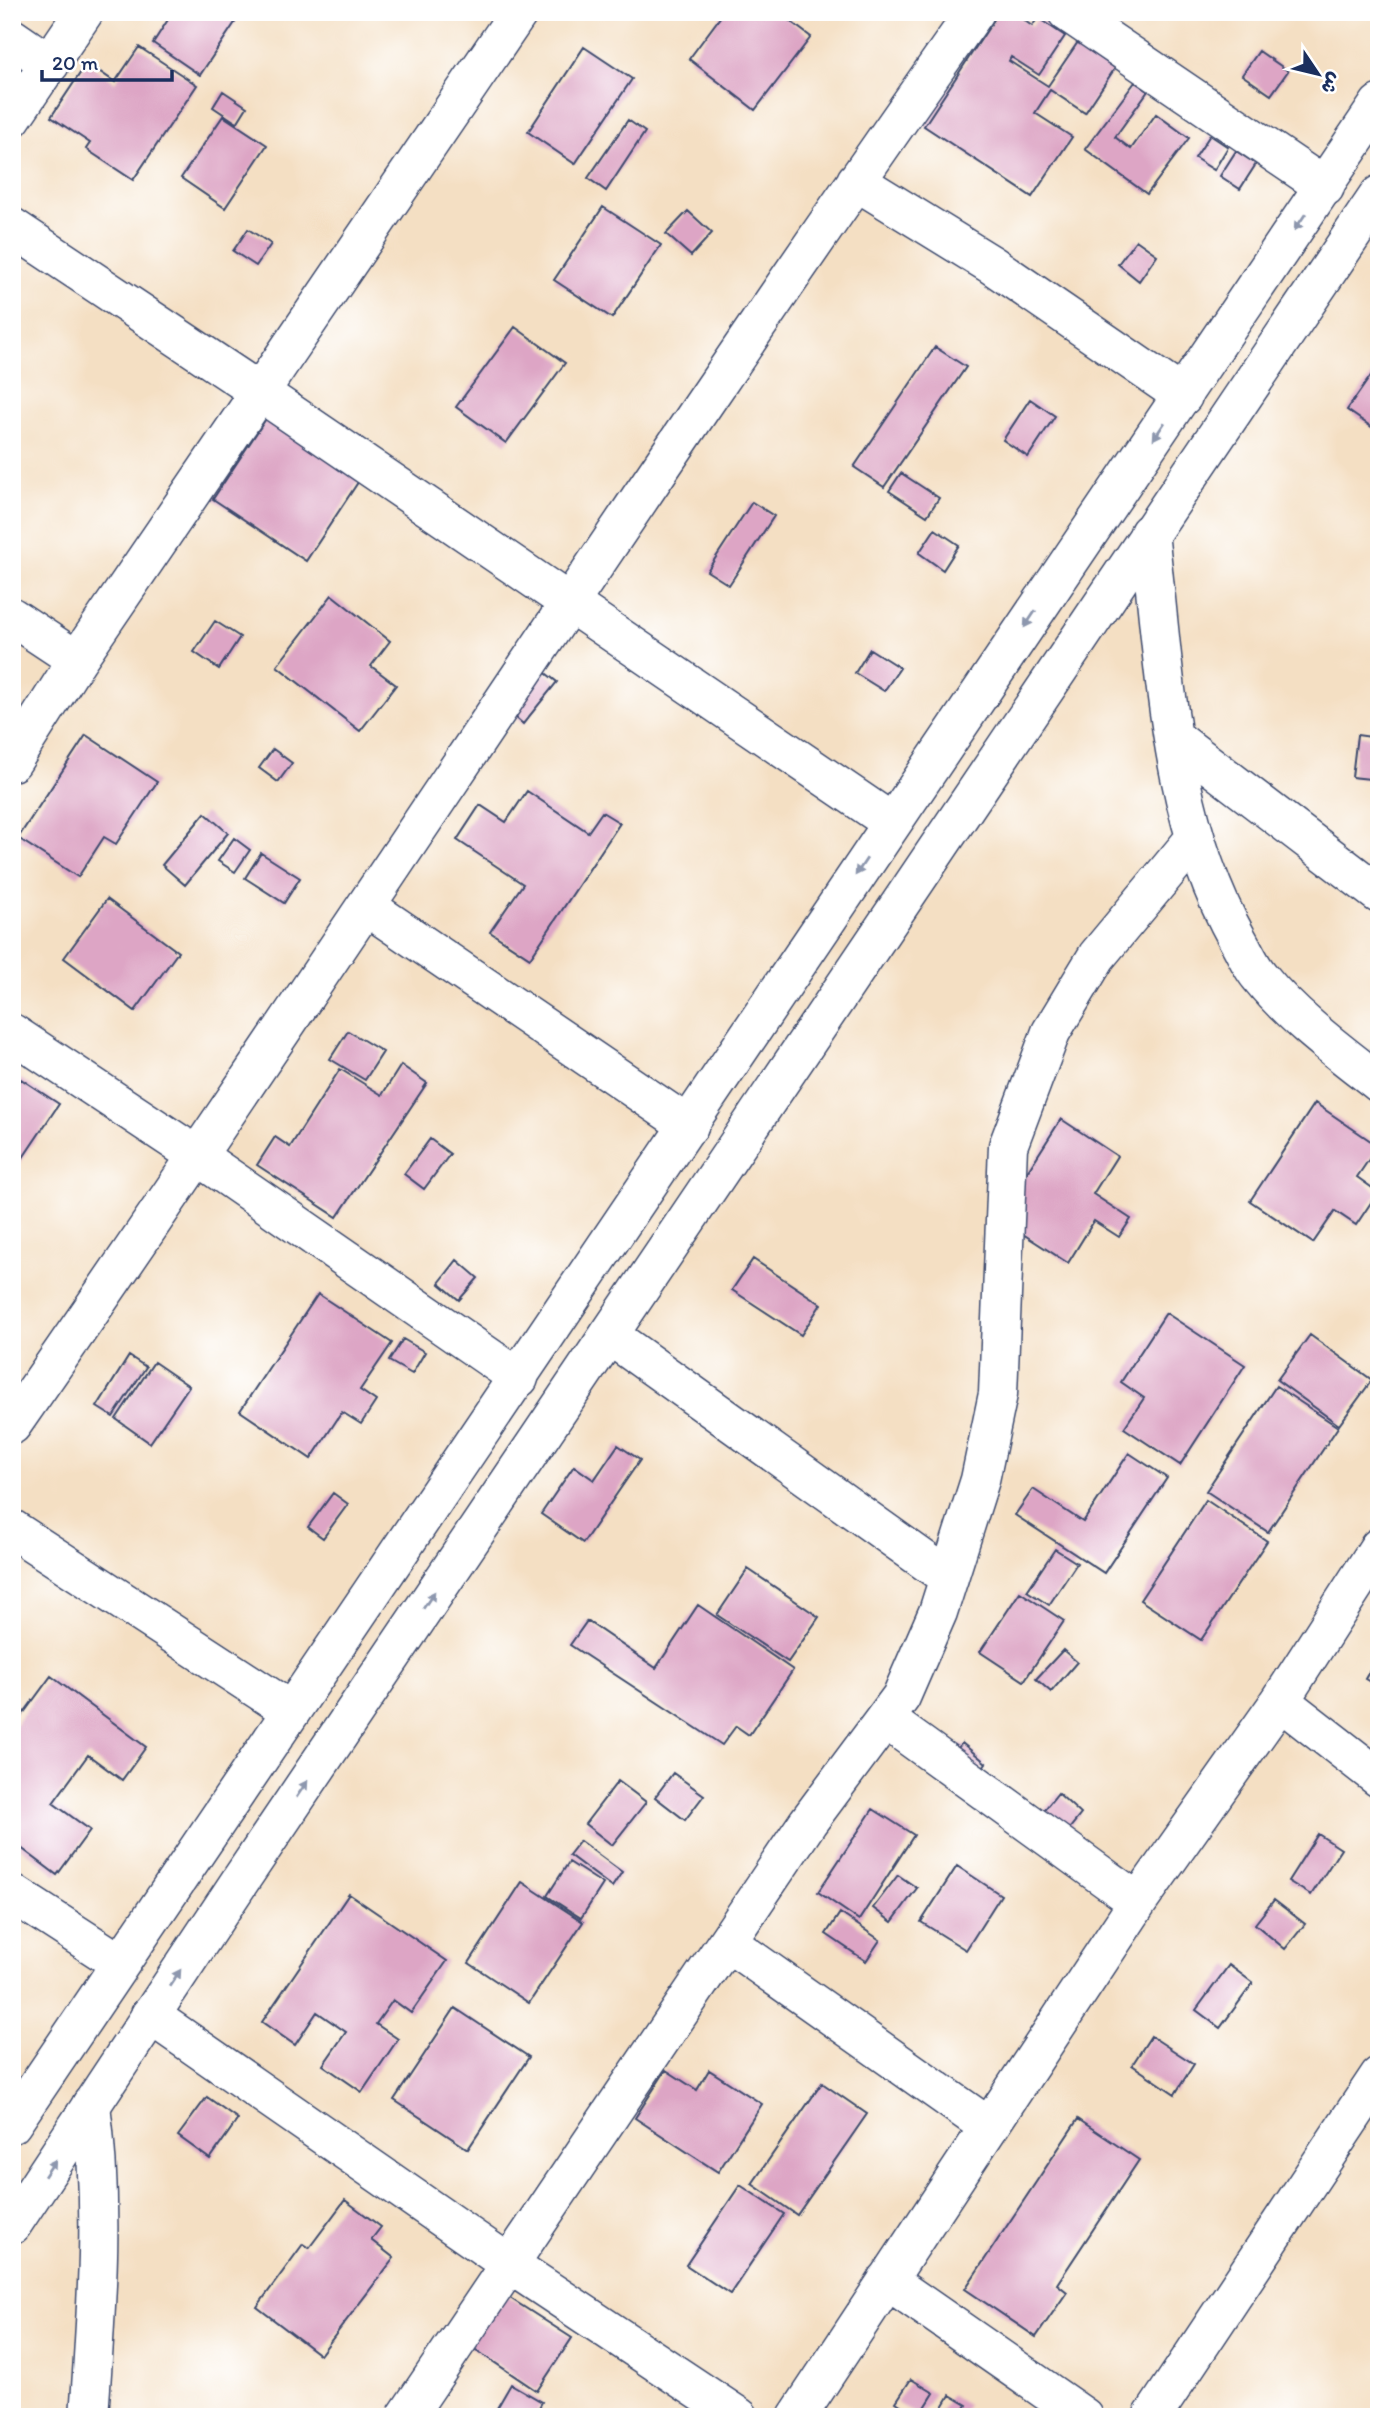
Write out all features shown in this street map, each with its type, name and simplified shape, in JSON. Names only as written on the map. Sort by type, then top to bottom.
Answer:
[{"type":"street","points":[[12,118],[84,12]]},
{"type":"street","points":[[12,762],[77,660],[519,12]]},
{"type":"street","points":[[12,1425],[199,1157],[569,603],[856,180],[975,12]]},
{"type":"street","points":[[1067,12],[1325,187]]},
{"type":"street","points":[[12,38],[50,64]]},
{"type":"street","points":[[12,2124],[520,1378],[891,822],[1379,104]]},
{"type":"street","points":[[856,180],[992,265],[1183,396]]},
{"type":"street","points":[[12,2225],[150,2015],[1149,533],[1377,203]]},
{"type":"street","points":[[12,228],[261,393],[891,822]]},
{"type":"street","points":[[1149,533],[1173,737],[1195,838],[1222,911],[1259,976],[1317,1033],[1379,1083]]},
{"type":"street","points":[[12,617],[77,660]]},
{"type":"street","points":[[1173,737],[1379,894]]},
{"type":"street","points":[[406,2417],[808,1822],[901,1697],[938,1612],[949,1578],[979,1480],[998,1394],[1009,1146],[1051,1032],[1097,956],[1195,838]]},
{"type":"street","points":[[366,906],[689,1126]]},
{"type":"street","points":[[12,1033],[199,1157],[520,1378]]},
{"type":"street","points":[[609,1335],[949,1578]]},
{"type":"street","points":[[12,1529],[291,1711]]},
{"type":"street","points":[[797,2417],[1138,1902],[1280,1701],[1379,1547]]},
{"type":"street","points":[[1280,1701],[1379,1778]]},
{"type":"street","points":[[885,1719],[1138,1902]]},
{"type":"street","points":[[12,1893],[120,1963]]},
{"type":"street","points":[[727,1942],[989,2127]]},
{"type":"street","points":[[150,2015],[509,2263],[739,2417]]},
{"type":"street","points":[[1152,2417],[1379,2076]]},
{"type":"street","points":[[89,2417],[101,2232],[97,2150],[91,2105]]},
{"type":"street","points":[[887,2280],[1084,2417]]},
{"type":"building","points":[[173,12],[242,12],[200,75],[153,43]]},
{"type":"building","points":[[724,12],[778,12],[811,37],[755,110],[689,59]]},
{"type":"building","points":[[999,12],[1012,12],[1032,26],[1038,18],[1065,36],[1039,75],[1011,57],[1009,61],[1048,86],[1078,42],[1115,68],[1085,113],[1050,90],[1035,113],[1072,137],[1032,197],[924,126]]},
{"type":"building","points":[[139,47],[197,85],[133,180],[86,149],[90,143],[51,117],[87,63],[115,82]]},
{"type":"building","points":[[584,47],[632,79],[575,164],[528,132]]},
{"type":"building","points":[[1259,51],[1288,71],[1271,95],[1242,75]]},
{"type":"building","points":[[1135,82],[1148,91],[1115,137],[1131,149],[1156,114],[1189,138],[1147,194],[1085,149]]},
{"type":"building","points":[[223,91],[247,107],[237,123],[213,107]]},
{"type":"building","points":[[223,116],[267,145],[225,208],[181,178]]},
{"type":"building","points":[[628,120],[645,132],[606,191],[588,178]]},
{"type":"building","points":[[1210,135],[1228,147],[1214,170],[1195,158]]},
{"type":"building","points":[[1236,151],[1256,164],[1240,189],[1220,176]]},
{"type":"building","points":[[603,207],[661,245],[612,318],[554,280]]},
{"type":"building","points":[[688,211],[712,233],[691,256],[666,234]]},
{"type":"building","points":[[248,229],[271,244],[256,266],[233,251]]},
{"type":"building","points":[[1136,240],[1157,255],[1139,281],[1118,264]]},
{"type":"building","points":[[515,327],[565,363],[506,443],[456,407]]},
{"type":"building","points":[[935,347],[966,367],[884,487],[854,467]]},
{"type":"building","points":[[1379,364],[1379,432],[1347,410]]},
{"type":"building","points":[[281,396],[374,458],[306,561],[213,499]]},
{"type":"building","points":[[1030,399],[1055,416],[1028,457],[1003,440]]},
{"type":"building","points":[[901,473],[939,498],[927,516],[889,491]]},
{"type":"building","points":[[752,502],[774,516],[729,585],[707,571]]},
{"type":"building","points":[[935,529],[959,545],[943,570],[919,553]]},
{"type":"building","points":[[332,595],[390,641],[371,666],[396,685],[360,731],[277,666]]},
{"type":"building","points":[[215,621],[240,637],[219,669],[194,652]]},
{"type":"building","points":[[870,649],[900,668],[884,691],[855,673]]},
{"type":"building","points":[[538,667],[557,682],[523,724],[505,708]]},
{"type":"building","points":[[86,735],[157,782],[116,844],[104,837],[78,877],[18,838]]},
{"type":"building","points":[[1357,735],[1379,738],[1379,780],[1352,777]]},
{"type":"building","points":[[273,749],[292,763],[278,782],[259,768]]},
{"type":"building","points":[[527,791],[588,832],[602,812],[620,823],[530,958],[490,932],[523,884],[457,840],[480,805],[506,822]]},
{"type":"building","points":[[205,813],[228,833],[185,885],[162,865]]},
{"type":"building","points":[[234,838],[250,850],[235,872],[218,861]]},
{"type":"building","points":[[261,853],[300,878],[284,903],[245,878]]},
{"type":"building","points":[[107,899],[178,952],[135,1011],[64,958]]},
{"type":"building","points":[[348,1031],[383,1052],[365,1080],[330,1059]]},
{"type":"building","points":[[401,1065],[427,1083],[337,1217],[257,1165],[275,1137],[290,1147],[340,1069],[382,1095]]},
{"type":"building","points":[[21,1079],[59,1104],[16,1168],[12,1165],[12,1092]]},
{"type":"building","points":[[1315,1103],[1378,1146],[1357,1177],[1378,1192],[1356,1225],[1335,1211],[1313,1243],[1250,1201]]},
{"type":"building","points":[[1061,1119],[1117,1156],[1093,1194],[1131,1219],[1119,1237],[1094,1221],[1068,1263],[998,1218]]},
{"type":"building","points":[[430,1139],[450,1154],[424,1189],[404,1174]]},
{"type":"building","points":[[753,1259],[821,1304],[801,1335],[732,1290]]},
{"type":"building","points":[[457,1260],[478,1278],[459,1300],[439,1283]]},
{"type":"building","points":[[318,1294],[392,1343],[360,1390],[376,1401],[361,1424],[342,1412],[311,1459],[240,1411]]},
{"type":"building","points":[[1166,1313],[1245,1365],[1180,1465],[1124,1428],[1144,1398],[1121,1382]]},
{"type":"building","points":[[1310,1335],[1372,1380],[1339,1425],[1277,1380]]},
{"type":"building","points":[[403,1339],[425,1352],[412,1374],[389,1361]]},
{"type":"building","points":[[129,1356],[146,1367],[113,1417],[97,1407]]},
{"type":"building","points":[[154,1362],[189,1386],[150,1443],[116,1419]]},
{"type":"building","points":[[1276,1386],[1338,1427],[1268,1532],[1206,1491]]},
{"type":"building","points":[[618,1445],[640,1460],[583,1543],[541,1514],[574,1466],[594,1480]]},
{"type":"building","points":[[1129,1453],[1167,1478],[1104,1573],[1015,1515],[1033,1489],[1083,1522]]},
{"type":"building","points":[[333,1493],[348,1504],[323,1538],[308,1527]]},
{"type":"building","points":[[1206,1500],[1267,1541],[1201,1640],[1140,1600]]},
{"type":"building","points":[[1055,1549],[1077,1563],[1049,1605],[1027,1591]]},
{"type":"building","points":[[748,1569],[819,1617],[788,1662],[717,1615]]},
{"type":"building","points":[[1020,1592],[1064,1621],[1024,1681],[980,1652]]},
{"type":"building","points":[[698,1605],[793,1670],[749,1735],[736,1726],[722,1745],[570,1645],[587,1621],[656,1668]]},
{"type":"building","points":[[1063,1650],[1077,1662],[1051,1692],[1036,1679]]},
{"type":"building","points":[[1379,1655],[1379,1687],[1365,1679]]},
{"type":"building","points":[[51,1676],[146,1747],[122,1780],[88,1755],[53,1803],[90,1830],[57,1875],[12,1841],[12,1729]]},
{"type":"building","points":[[962,1743],[986,1763],[976,1776],[952,1756]]},
{"type":"building","points":[[673,1773],[704,1795],[685,1820],[655,1797]]},
{"type":"building","points":[[618,1781],[646,1802],[612,1845],[585,1824]]},
{"type":"building","points":[[1058,1793],[1081,1814],[1065,1834],[1042,1813]]},
{"type":"building","points":[[873,1809],[914,1835],[859,1920],[818,1892]]},
{"type":"building","points":[[1318,1834],[1341,1849],[1311,1895],[1288,1881]]},
{"type":"building","points":[[580,1841],[622,1872],[612,1887],[569,1855]]},
{"type":"building","points":[[569,1862],[603,1884],[581,1918],[547,1896]]},
{"type":"building","points":[[957,1866],[1001,1895],[966,1950],[921,1922]]},
{"type":"building","points":[[898,1875],[917,1888],[892,1922],[873,1908]]},
{"type":"building","points":[[522,1882],[583,1922],[529,2003],[469,1963]]},
{"type":"building","points":[[349,1894],[447,1961],[411,2013],[393,2000],[376,2024],[398,2039],[362,2092],[323,2065],[346,2032],[317,2012],[295,2045],[262,2022]]},
{"type":"building","points":[[1274,1900],[1305,1924],[1285,1949],[1255,1924]]},
{"type":"building","points":[[840,1913],[880,1940],[866,1961],[826,1934]]},
{"type":"building","points":[[1229,1965],[1253,1983],[1220,2028],[1196,2010]]},
{"type":"building","points":[[455,2008],[529,2057],[468,2149],[394,2100]]},
{"type":"building","points":[[1151,2036],[1194,2064],[1175,2094],[1132,2065]]},
{"type":"building","points":[[666,2070],[697,2090],[709,2070],[762,2104],[718,2172],[635,2118]]},
{"type":"building","points":[[822,2083],[867,2114],[797,2215],[752,2184]]},
{"type":"building","points":[[207,2097],[238,2119],[210,2159],[178,2136]]},
{"type":"building","points":[[1078,2119],[1139,2160],[1057,2284],[1067,2292],[1036,2337],[965,2289]]},
{"type":"building","points":[[740,2185],[784,2214],[730,2294],[686,2265]]},
{"type":"building","points":[[345,2200],[381,2227],[371,2240],[394,2258],[320,2355],[257,2307],[303,2244],[309,2248]]},
{"type":"building","points":[[496,2289],[572,2338],[537,2391],[461,2340]]},
{"type":"building","points":[[911,2379],[934,2393],[919,2417],[896,2402]]},
{"type":"building","points":[[511,2384],[542,2402],[534,2417],[507,2417],[496,2410]]},
{"type":"building","points":[[950,2395],[967,2405],[960,2417],[937,2417]]}]
